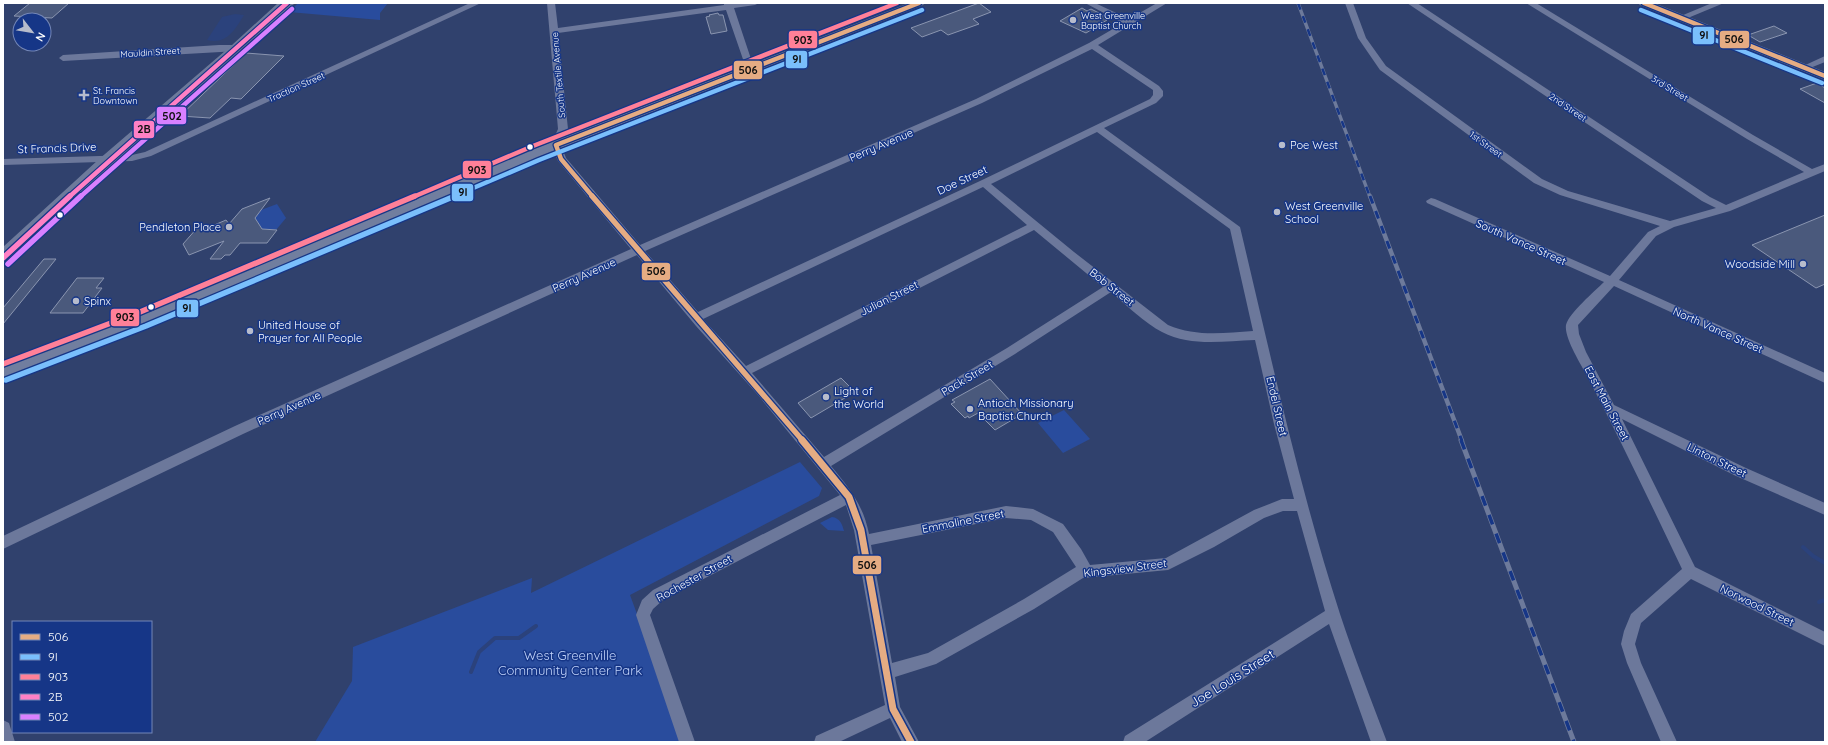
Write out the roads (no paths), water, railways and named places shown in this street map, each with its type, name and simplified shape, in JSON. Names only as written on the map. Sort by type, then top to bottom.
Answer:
[{"type":"highway","points":[[3,258],[111,158],[238,48],[287,3]]},
{"type":"main road","points":[[3,373],[149,316],[556,145],[904,5],[919,3]]},
{"type":"main road","points":[[1644,3],[1825,76]]},
{"type":"street","name":"Traction Street","points":[[111,158],[132,158],[148,154],[477,3]]},
{"type":"street","name":"South Textile Avenue","points":[[551,3],[563,130],[556,145]]},
{"type":"street","points":[[554,31],[728,5],[755,3]]},
{"type":"street","points":[[1089,3],[1130,23]]},
{"type":"street","name":"Perry Avenue","points":[[3,543],[239,430],[639,250],[928,125],[1029,78],[1092,45],[1163,3]]},
{"type":"street","name":"1st Street","points":[[1349,3],[1369,51],[1383,68],[1524,172],[1564,193],[1670,225]]},
{"type":"street","name":"2nd Street","points":[[1411,3],[1700,195],[1726,210]]},
{"type":"street","name":"3rd Street","points":[[1530,3],[1750,137],[1811,172]]},
{"type":"street","points":[[1680,18],[1720,3]]},
{"type":"street","points":[[728,5],[750,68]]},
{"type":"street","name":"Doe Street","points":[[696,318],[984,183],[1153,101],[1158,96],[1158,91],[1148,82],[1092,45]]},
{"type":"street","name":"Mauldin Street","points":[[63,58],[238,48]]},
{"type":"street","points":[[1805,67],[1825,59]]},
{"type":"street","name":"Endel Street","points":[[1098,128],[1235,227],[1280,424],[1302,505],[1333,614],[1380,742]]},
{"type":"street","points":[[556,145],[561,159],[849,497],[857,516],[893,710],[911,742]]},
{"type":"street","name":"St Francis Drive","points":[[3,162],[111,158]]},
{"type":"street","name":"East Main Street","points":[[1690,571],[1610,408],[1580,352],[1573,334],[1572,325],[1576,318],[1612,281],[1652,234],[1670,225],[1726,210],[1825,167]]},
{"type":"street","name":"Bob Street","points":[[984,183],[1111,288],[1152,320],[1175,334],[1203,338],[1260,335]]},
{"type":"street","name":"South Vance Street","points":[[1431,201],[1572,265],[1612,281]]},
{"type":"street","name":"Julian Street","points":[[744,372],[1035,225]]},
{"type":"street","name":"North Vance Street","points":[[1612,281],[1825,378]]},
{"type":"street","name":"Pack Street","points":[[821,465],[1012,351],[1111,288]]},
{"type":"street","name":"Linton Street","points":[[1610,408],[1741,472],[1825,509]]},
{"type":"street","name":"Rochester Street","points":[[687,742],[643,615],[647,605],[658,595],[849,497]]},
{"type":"street","name":"Kingsview Street","points":[[886,672],[930,659],[1029,604],[1081,572],[1168,564],[1209,543],[1259,514],[1282,505],[1302,505]]},
{"type":"street","name":"Emmaline Street","points":[[862,541],[1006,512],[1033,515],[1058,528],[1076,553],[1086,572]]},
{"type":"street","points":[[1668,742],[1634,663],[1628,644],[1630,631],[1636,619],[1690,571]]},
{"type":"street","name":"Norwood Street","points":[[1690,571],[1825,638]]},
{"type":"street","name":"Joe Louis Street","points":[[1131,742],[1333,614]]},
{"type":"street","points":[[822,742],[893,710]]},
{"type":"street","points":[[3,728],[7,742]]},
{"type":"waterway","points":[[1803,547],[1813,556],[1825,563]]},
{"type":"waterway","points":[[1819,602],[1825,600]]},
{"type":"waterway","points":[[471,672],[479,652],[495,638],[519,638],[536,626]]},
{"type":"railway","points":[[1298,3],[1370,197]]},
{"type":"railway","points":[[1370,196],[1462,441]]},
{"type":"railway","points":[[1461,440],[1574,742]]},
{"type":"place","name":"West Greenville Baptist Church","points":[[1073,20]]},
{"type":"place","name":"St. Francis Downtown","points":[[84,95]]},
{"type":"place","name":"Poe West","points":[[1282,145]]},
{"type":"place","name":"West Greenville School","points":[[1277,212]]},
{"type":"place","name":"Pendleton Place","points":[[229,227]]},
{"type":"place","name":"Woodside Mill","points":[[1803,264]]},
{"type":"place","name":"Spinx","points":[[76,301]]},
{"type":"place","name":"United House of Prayer for All People","points":[[250,331]]},
{"type":"place","name":"Light of the World","points":[[826,397]]},
{"type":"place","name":"Antioch Missionary Baptist Church","points":[[970,409]]},
{"type":"park label","name":"West Greenville Community Center Park","points":[[570,662]]}]
